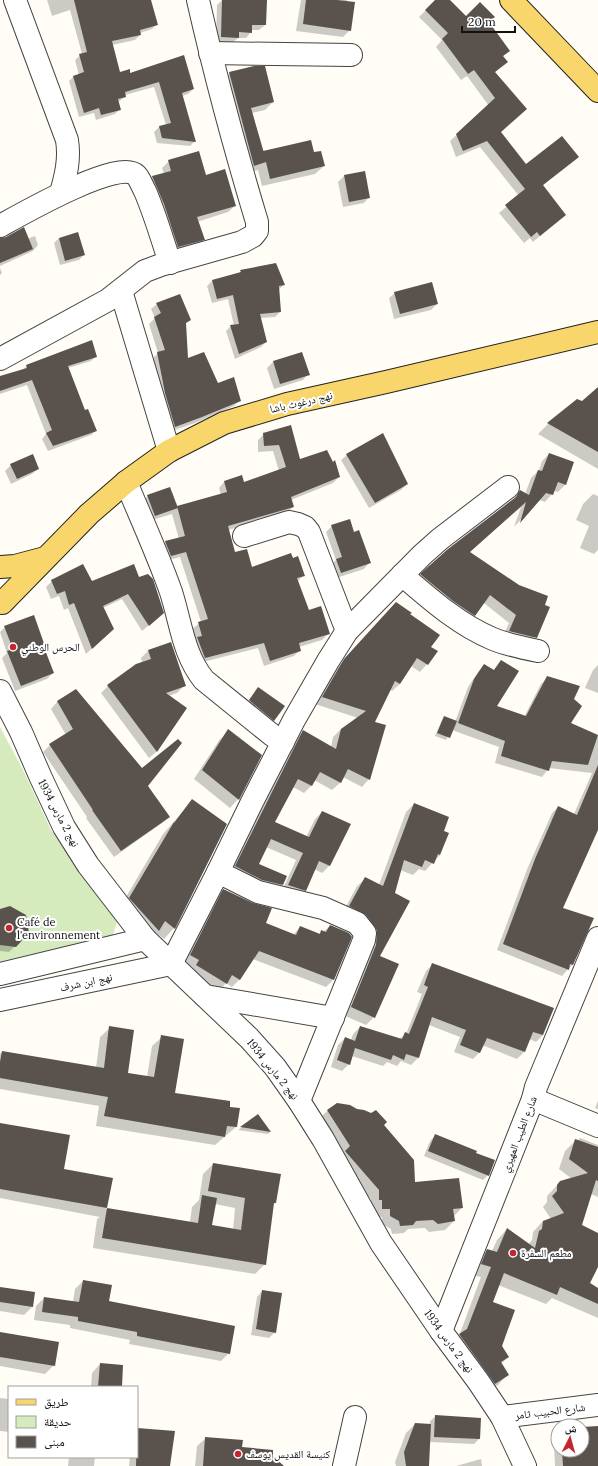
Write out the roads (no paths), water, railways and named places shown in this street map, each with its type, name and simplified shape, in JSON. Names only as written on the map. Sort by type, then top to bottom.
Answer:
[{"type":"main road","points":[[511,0],[598,91]]},
{"type":"main road","name":"نهج درغوث باشا","points":[[1,603],[89,514],[126,482],[169,451],[224,423],[259,412],[598,332]]},
{"type":"main road","points":[[0,567],[15,566],[46,558]]},
{"type":"main road","points":[[0,572],[6,588],[5,596],[1,603]]},
{"type":"street","points":[[15,0],[67,140],[69,150],[68,169],[62,193]]},
{"type":"street","points":[[0,359],[108,300],[146,272],[170,263],[242,242],[253,236],[257,231],[257,222],[238,160],[210,53],[198,0]]},
{"type":"street","points":[[210,53],[351,55]]},
{"type":"street","points":[[0,226],[62,193],[110,174],[120,171],[130,171],[135,173],[139,178],[150,203],[170,263]]},
{"type":"street","points":[[121,291],[169,451]]},
{"type":"street","points":[[126,482],[171,593],[185,645],[195,669],[209,685],[283,742]]},
{"type":"street","points":[[171,964],[283,742],[347,630],[440,539],[508,487]]},
{"type":"street","points":[[244,536],[289,522],[305,527],[309,532],[347,630]]},
{"type":"street","points":[[402,576],[439,606],[478,632],[504,643],[538,651]]},
{"type":"street","name":"نهج 2 مارس 1934","points":[[0,691],[21,732],[40,778],[64,827],[88,865],[145,939],[249,1038],[275,1067],[299,1101],[322,1139],[381,1243],[502,1417],[526,1466]]},
{"type":"street","points":[[0,716],[3,716],[21,732]]},
{"type":"street","points":[[218,872],[258,892],[322,908],[357,923],[366,933],[299,1101]]},
{"type":"street","name":"شارع الطيب المهيري","points":[[441,1331],[533,1099],[536,1087],[590,979],[598,938]]},
{"type":"street","points":[[0,974],[145,939]]},
{"type":"street","name":"نهج ابن شرف","points":[[0,1000],[171,964]]},
{"type":"street","points":[[205,996],[333,1018]]},
{"type":"street","points":[[533,1099],[598,1126]]},
{"type":"street","name":"شارع الحبيب ثامر","points":[[502,1417],[598,1405]]},
{"type":"street","points":[[344,1466],[355,1417]]},
{"type":"place","name":"الحرس الوطني","points":[[13,647]]},
{"type":"place","name":"Café de l'environnement","points":[[9,928]]},
{"type":"place","name":"مطعم السفرة","points":[[513,1253]]},
{"type":"place","name":"كنيسة القديس يوسف","points":[[238,1454]]}]
